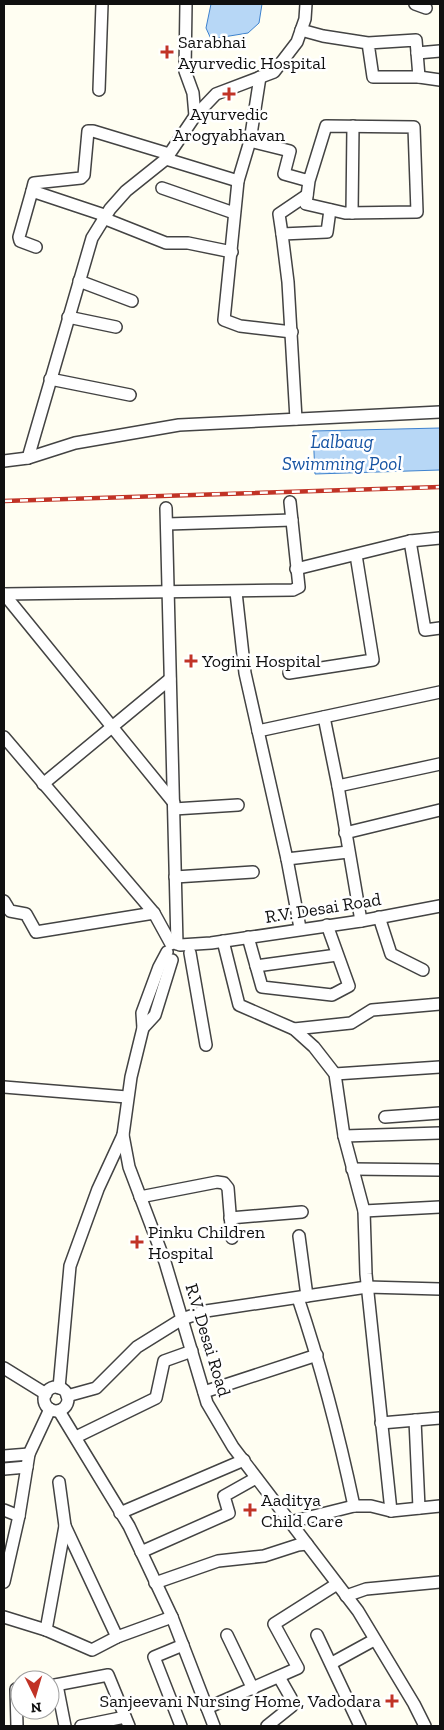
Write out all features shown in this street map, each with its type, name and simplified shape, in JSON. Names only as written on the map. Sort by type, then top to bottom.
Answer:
[{"type":"street","points":[[99,90],[102,4]]},
{"type":"street","points":[[186,4],[185,71],[193,93],[194,116]]},
{"type":"street","points":[[28,458],[92,238],[104,217],[126,191],[168,156],[194,116],[216,94],[274,72],[297,42],[305,19],[306,4]]},
{"type":"street","points":[[301,30],[323,36],[368,43],[416,40],[419,77]]},
{"type":"street","points":[[368,43],[373,77],[419,77],[440,80]]},
{"type":"street","points":[[417,53],[440,51]]},
{"type":"street","points":[[260,77],[250,141],[238,181],[224,320],[240,326],[292,332]]},
{"type":"street","points":[[326,126],[353,126],[414,127],[418,212],[352,213],[306,204],[309,181],[326,126]]},
{"type":"street","points":[[352,213],[353,126]]},
{"type":"street","points":[[36,247],[20,241],[19,237],[34,183],[81,178],[84,175],[88,131],[168,156],[238,181]]},
{"type":"street","points":[[250,141],[290,151],[284,174],[309,181]]},
{"type":"street","points":[[162,188],[234,213]]},
{"type":"street","points":[[32,191],[104,217],[166,243],[188,243],[232,252]]},
{"type":"street","points":[[296,419],[292,332],[279,214],[307,195]]},
{"type":"street","points":[[282,234],[327,232],[330,210]]},
{"type":"street","points":[[79,281],[132,301]]},
{"type":"street","points":[[68,317],[116,327]]},
{"type":"street","points":[[50,379],[130,395]]},
{"type":"street","points":[[4,461],[28,458],[75,443],[179,426],[440,412]]},
{"type":"street","points":[[4,594],[168,590],[236,592],[294,590],[299,586],[290,502]]},
{"type":"street","points":[[166,508],[177,950],[206,1045]]},
{"type":"street","points":[[167,524],[292,520]]},
{"type":"street","points":[[296,569],[356,556],[410,541],[440,538]]},
{"type":"street","points":[[410,541],[425,630],[440,628]]},
{"type":"street","points":[[289,673],[373,660],[356,556]]},
{"type":"street","points":[[236,592],[245,674],[287,859],[300,928]]},
{"type":"street","points":[[4,594],[113,726],[174,806]]},
{"type":"street","points":[[43,784],[170,679]]},
{"type":"street","points":[[258,731],[440,692]]},
{"type":"street","points":[[324,717],[338,786],[360,921]]},
{"type":"street","points":[[4,738],[154,914],[177,950]]},
{"type":"street","points":[[338,786],[440,764]]},
{"type":"street","points":[[174,806],[238,805]]},
{"type":"street","points":[[345,832],[440,810]]},
{"type":"street","points":[[287,859],[348,852]]},
{"type":"street","points":[[175,878],[253,872]]},
{"type":"street","points":[[4,901],[10,911],[26,914],[36,932],[154,914]]},
{"type":"street","name":"R.V. Desai Road","points":[[424,1726],[414,1704],[358,1611],[233,1447],[207,1403],[165,1262],[129,1167],[123,1135],[127,1097],[143,1028],[142,1013],[159,967],[177,950],[300,928],[360,921],[440,906]]},
{"type":"street","points":[[379,917],[391,954],[423,970]]},
{"type":"street","points":[[248,937],[262,987],[332,994],[349,986],[327,925]]},
{"type":"street","points":[[223,941],[238,1005],[294,1029],[314,1047],[335,1074],[344,1136],[364,1211],[367,1286],[391,1511]]},
{"type":"street","points":[[256,966],[337,955]]},
{"type":"street","points":[[294,1029],[350,1023],[372,1010],[440,1004]]},
{"type":"street","points":[[335,1074],[440,1067]]},
{"type":"street","points":[[4,1087],[127,1097]]},
{"type":"street","points":[[384,1116],[440,1113]]},
{"type":"street","points":[[344,1136],[440,1133]]},
{"type":"street","points":[[4,1582],[6,1565],[19,1516],[28,1454],[54,1410],[67,1403],[63,1392],[70,1266],[98,1189],[123,1135]]},
{"type":"street","points":[[352,1168],[440,1170]]},
{"type":"street","points":[[140,1197],[221,1182],[228,1188],[232,1238]]},
{"type":"street","points":[[364,1211],[440,1207]]},
{"type":"street","points":[[230,1218],[302,1212]]},
{"type":"street","points":[[299,1236],[303,1297],[338,1430],[354,1506]]},
{"type":"street","points":[[214,1726],[172,1617],[129,1526],[76,1437],[45,1401],[46,1394],[52,1389],[63,1392],[96,1388],[137,1347],[182,1319],[206,1311],[367,1286],[440,1289]]},
{"type":"street","points":[[76,1437],[156,1398],[164,1362],[192,1351]]},
{"type":"street","points":[[204,1392],[317,1354]]},
{"type":"street","points":[[4,1368],[46,1394]]},
{"type":"street","points":[[381,1423],[440,1418]]},
{"type":"street","points":[[415,1420],[419,1508]]},
{"type":"street","points":[[4,1456],[28,1454]]},
{"type":"street","points":[[120,1513],[244,1460]]},
{"type":"street","points":[[4,1469],[26,1468]]},
{"type":"street","points":[[141,1552],[229,1513],[224,1496],[256,1478]]},
{"type":"street","points":[[59,1482],[65,1526],[117,1637]]},
{"type":"street","points":[[290,1522],[354,1506],[371,1506],[391,1511],[440,1506]]},
{"type":"street","points":[[4,1510],[19,1516]]},
{"type":"street","points":[[46,1630],[65,1526]]},
{"type":"street","points":[[156,1583],[218,1560],[264,1556],[298,1544],[307,1544]]},
{"type":"street","points":[[346,1596],[366,1589],[440,1582]]},
{"type":"street","points":[[207,1708],[298,1668],[274,1624],[338,1584]]},
{"type":"street","points":[[4,1617],[46,1630],[92,1650],[117,1637],[172,1617]]},
{"type":"street","points":[[227,1635],[253,1689]]},
{"type":"street","points":[[317,1635],[332,1663],[360,1726]]},
{"type":"street","points":[[332,1663],[374,1640]]},
{"type":"street","points":[[181,1726],[154,1656],[183,1645]]},
{"type":"street","points":[[60,1684],[108,1675],[127,1722],[81,1726]]},
{"type":"street","points":[[267,1726],[292,1706],[293,1702],[279,1677]]},
{"type":"street","points":[[60,1707],[65,1726]]},
{"type":"water","points":[[211,4],[262,4],[259,23],[248,33],[211,39],[206,28]]},
{"type":"water","name":"Lalbaug Swimming Pool","points":[[440,428],[440,470],[315,474],[313,431]]},
{"type":"railway","points":[[4,501],[440,487]]},
{"type":"place","name":"Sarabhai Ayurvedic Hospital","points":[[167,52]]},
{"type":"place","name":"Ayurvedic Arogyabhavan","points":[[229,94]]},
{"type":"place","name":"Yogini Hospital","points":[[191,661]]},
{"type":"place","name":"Pinku Children Hospital","points":[[137,1242]]},
{"type":"place","name":"Aaditya Child Care","points":[[250,1510]]},
{"type":"place","name":"Sanjeevani Nursing Home, Vadodara","points":[[392,1701]]}]
